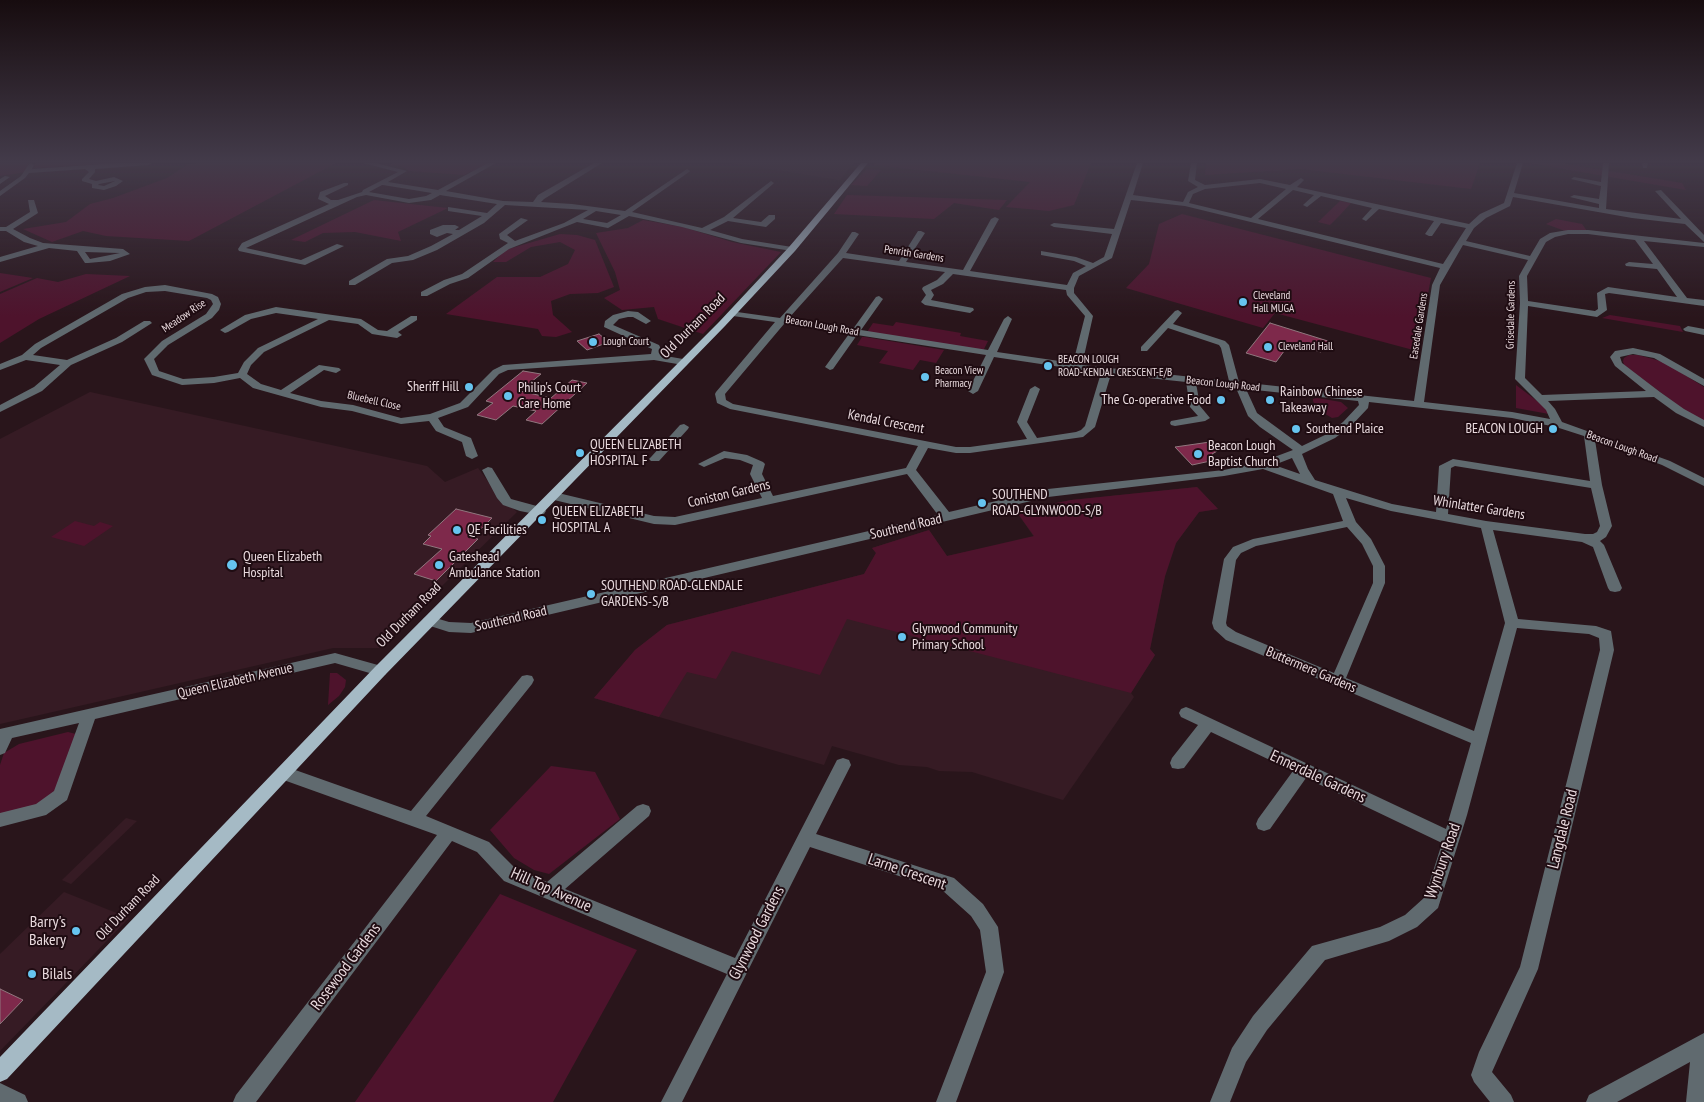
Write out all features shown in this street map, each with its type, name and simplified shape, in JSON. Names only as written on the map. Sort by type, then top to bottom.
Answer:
[{"type":"main road","name":"Old Durham Road","points":[[0,1072],[380,671],[540,511],[733,312],[821,214]]},
{"type":"street","points":[[4,229],[31,214]]},
{"type":"street","points":[[312,214],[253,241],[242,249],[302,262],[340,246]]},
{"type":"street","points":[[424,294],[447,282],[465,276],[496,252],[554,231],[586,214]]},
{"type":"street","points":[[576,220],[608,226],[625,214]]},
{"type":"street","points":[[634,214],[742,241],[792,249]]},
{"type":"street","points":[[702,231],[733,214]]},
{"type":"street","points":[[1077,367],[1089,316],[1070,293],[1070,288],[1076,275],[1108,258],[1123,214]]},
{"type":"street","points":[[1229,214],[1444,267]]},
{"type":"street","points":[[1253,220],[1260,214]]},
{"type":"street","points":[[1366,219],[1370,214]]},
{"type":"street","points":[[1414,214],[1471,226]]},
{"type":"street","name":"Easedale Gardens","points":[[1419,404],[1436,285],[1444,267],[1471,226],[1486,214]]},
{"type":"street","points":[[1628,214],[1687,222]]},
{"type":"street","points":[[1680,214],[1701,234],[1704,240]]},
{"type":"street","points":[[352,283],[390,261],[422,254],[481,221],[487,215]]},
{"type":"street","points":[[727,219],[763,225],[772,217]]},
{"type":"street","points":[[965,273],[995,219]]},
{"type":"street","points":[[515,244],[503,237],[503,234],[524,220]]},
{"type":"street","points":[[1428,234],[1439,220]]},
{"type":"street","points":[[1054,225],[1117,232]]},
{"type":"street","points":[[4,229],[27,240],[50,246],[79,250],[123,250],[126,254],[110,259],[88,261],[79,250]]},
{"type":"street","points":[[446,231],[461,233]]},
{"type":"street","name":"Grisedale Gardens","points":[[1558,424],[1550,409],[1520,378],[1524,303],[1523,276],[1543,241],[1553,235],[1568,232],[1704,245]]},
{"type":"street","points":[[901,264],[921,233]]},
{"type":"street","points":[[782,320],[841,255],[855,234]]},
{"type":"street","points":[[1638,238],[1685,301]]},
{"type":"street","points":[[1461,242],[1533,259]]},
{"type":"street","points":[[0,260],[50,246]]},
{"type":"street","points":[[1044,253],[1076,259],[1093,266]]},
{"type":"street","name":"Penrith Gardens","points":[[841,255],[1070,288]]},
{"type":"street","points":[[1629,264],[1660,268]]},
{"type":"street","points":[[951,272],[940,282],[926,289],[930,295],[925,302],[970,310]]},
{"type":"street","name":"Meadow Rise","points":[[0,367],[25,357],[38,346],[125,296],[145,290],[165,288],[209,296],[215,299],[218,304],[209,316],[165,343],[149,359],[155,373],[182,382],[214,380],[242,375]]},
{"type":"street","points":[[1524,303],[1597,314],[1603,310],[1600,293],[1608,290],[1704,303]]},
{"type":"street","points":[[830,367],[879,299]]},
{"type":"street","points":[[225,330],[248,317],[276,310],[360,322],[375,332],[393,335],[414,318]]},
{"type":"street","name":"Beacon Lough Road","points":[[733,312],[1077,367],[1512,415],[1558,424],[1589,434],[1666,463],[1704,483]]},
{"type":"street","points":[[1144,349],[1178,313]]},
{"type":"street","points":[[646,321],[635,314],[628,314],[616,317],[608,323],[609,327],[656,347],[657,351],[654,357]]},
{"type":"street","points":[[242,375],[247,364],[261,350],[327,318]]},
{"type":"street","points":[[973,391],[1008,319]]},
{"type":"street","name":"Kendal Crescent","points":[[782,320],[720,394],[721,401],[730,406],[956,450],[970,450],[1078,435],[1085,432],[1090,427],[1107,370]]},
{"type":"street","points":[[0,409],[38,389],[68,363],[118,340],[147,323]]},
{"type":"street","points":[[1167,325],[1222,343],[1226,347],[1237,386],[1252,414],[1299,452],[1302,469],[1311,482]]},
{"type":"street","points":[[1688,329],[1704,332]]},
{"type":"street","points":[[1704,383],[1657,356],[1633,351],[1618,353],[1615,357],[1618,364],[1656,394],[1680,411],[1704,424]]},
{"type":"street","points":[[25,357],[68,363]]},
{"type":"street","name":"Bluebell Close","points":[[242,375],[257,386],[282,394],[321,404],[353,408],[400,421],[432,416],[464,405],[496,372],[506,367],[654,357],[683,362]]},
{"type":"street","points":[[282,394],[322,367],[336,370]]},
{"type":"street","points":[[1175,422],[1205,418],[1195,407],[1191,380]]},
{"type":"street","points":[[1033,440],[1022,422],[1035,389]]},
{"type":"street","points":[[1538,398],[1656,394]]},
{"type":"street","name":"Southend Road","points":[[429,621],[449,627],[470,628],[1048,492],[1224,473],[1264,465],[1299,452],[1331,436],[1347,424],[1364,406],[1364,399]]},
{"type":"street","points":[[432,416],[440,429],[467,440],[472,456]]},
{"type":"street","points":[[656,459],[684,427]]},
{"type":"street","points":[[1585,538],[1595,538],[1602,534],[1606,526],[1596,485],[1589,434]]},
{"type":"street","points":[[925,444],[910,470],[946,517]]},
{"type":"street","points":[[704,464],[724,454],[743,457],[759,464],[756,474],[769,500]]},
{"type":"street","points":[[1442,517],[1446,466],[1453,462],[1596,485]]},
{"type":"street","name":"Whinlatter Gardens","points":[[1264,465],[1338,492],[1391,507],[1486,525],[1585,538]]},
{"type":"street","points":[[488,470],[507,502],[540,511]]},
{"type":"street","name":"Coniston Gardens","points":[[554,496],[645,518],[675,521],[910,470]]},
{"type":"street","points":[[1338,492],[1350,523],[1367,542],[1379,566],[1379,583],[1338,681]]},
{"type":"street","name":"Buttermere Gardens","points":[[1350,523],[1253,543],[1237,550],[1230,559],[1219,623],[1221,629],[1231,636],[1479,740]]},
{"type":"street","points":[[1486,525],[1512,623]]},
{"type":"street","points":[[1585,538],[1598,545],[1615,588]]},
{"type":"street","name":"Wynbury Road","points":[[1220,1102],[1239,1055],[1260,1023],[1319,952],[1383,935],[1411,921],[1432,902],[1512,623]]},
{"type":"street","name":"Langdale Road","points":[[1504,1102],[1481,1075],[1486,1059],[1529,969],[1608,650],[1606,635],[1592,629],[1512,623]]},
{"type":"street","name":"Queen Elizabeth Avenue","points":[[0,749],[3,734],[335,658],[380,671]]},
{"type":"street","points":[[414,818],[527,680]]},
{"type":"street","name":"Ennerdale Gardens","points":[[1186,713],[1207,725],[1451,839]]},
{"type":"street","points":[[0,820],[40,810],[53,802],[61,794],[89,715]]},
{"type":"street","points":[[1178,763],[1207,725]]},
{"type":"street","name":"Glynwood Gardens","points":[[671,1102],[843,765]]},
{"type":"street","points":[[1264,824],[1303,770]]},
{"type":"street","name":"Hill Top Avenue","points":[[284,773],[449,832],[483,847],[510,875],[738,969]]},
{"type":"street","points":[[550,891],[643,810]]},
{"type":"street","name":"Rosewood Gardens","points":[[243,1102],[449,832]]},
{"type":"street","name":"Larne Crescent","points":[[805,838],[948,884],[977,910],[989,927],[995,972],[946,1102]]},
{"type":"street","points":[[1596,1102],[1703,1043]]},
{"type":"street","points":[[1696,1102],[1703,1043]]},
{"type":"street","points":[[0,1093],[18,1102]]},
{"type":"shaded area","points":[[76,214],[239,214],[189,241],[106,236],[83,231],[52,242],[23,229],[66,222]]},
{"type":"shaded area","points":[[344,214],[435,214],[398,232],[401,241],[355,232],[323,233],[305,242],[291,240]]},
{"type":"shaded area","points":[[843,214],[940,214],[934,219]]},
{"type":"shaded area","points":[[1184,214],[1431,278],[1417,351],[1275,313],[1263,328],[1126,288],[1149,264],[1159,224]]},
{"type":"shaded area","points":[[1326,214],[1340,214],[1330,225],[1318,222]]},
{"type":"shaded area","points":[[1556,219],[1582,224],[1587,231],[1565,231],[1546,224]]},
{"type":"shaded area","points":[[643,220],[683,227],[732,242],[781,252],[703,334],[658,319],[654,307],[622,310],[604,298],[620,290],[615,272],[596,233],[628,228]]},
{"type":"shaded area","points":[[560,234],[577,235],[595,240],[614,287],[598,293],[570,294],[551,301],[553,315],[572,332],[556,337],[542,336],[538,329],[446,314],[497,277],[540,277],[568,264],[575,250],[560,242],[531,247],[506,262],[493,262],[505,250]]},
{"type":"shaded area","points":[[0,273],[33,278],[0,292]]},
{"type":"shaded area","points":[[86,274],[130,276],[39,319],[0,343],[0,294],[37,278],[58,282]]},
{"type":"shaded area","points":[[1610,315],[1680,326],[1683,332],[1602,318]]},
{"type":"shaded area","points":[[896,322],[961,333],[960,336],[988,341],[983,351],[867,332],[873,323],[893,326]]},
{"type":"shaded area","points":[[862,337],[944,350],[936,363],[920,360],[913,370],[879,363],[888,351],[857,345]]},
{"type":"shaded area","points":[[1629,355],[1638,355],[1664,362],[1704,387],[1704,421],[1684,410],[1624,365],[1624,358]]},
{"type":"shaded area","points":[[1516,385],[1545,407],[1549,414],[1516,408]]},
{"type":"shaded area","name":"Queen Elizabeth Hospital","points":[[90,392],[427,466],[445,482],[478,468],[498,495],[517,512],[379,648],[333,648],[0,724],[0,439]]},
{"type":"shaded area","points":[[1313,399],[1341,402],[1348,408],[1338,417],[1332,418],[1317,409]]},
{"type":"shaded area","name":"Glynwood Community Primary School","points":[[1197,487],[1218,509],[1199,512],[1176,543],[1165,576],[1150,649],[1155,655],[1131,693],[1134,697],[1063,800],[972,772],[939,771],[927,767],[899,765],[832,746],[824,765],[594,698],[635,650],[667,625],[864,574],[876,553],[872,548],[929,530],[947,556],[1034,537],[1016,511],[1071,500]]},
{"type":"shaded area","points":[[1197,487],[1218,509],[1199,512],[1176,543],[1165,576],[1150,649],[1155,655],[1131,693],[847,619],[820,675],[732,651],[716,679],[687,672],[659,717],[594,698],[635,650],[667,625],[864,574],[876,553],[872,548],[929,530],[947,556],[1034,536],[1016,511],[1071,500]]},
{"type":"shaded area","points":[[75,521],[94,526],[100,522],[113,526],[84,546],[51,537]]},
{"type":"shaded area","points":[[330,673],[337,673],[346,680],[345,687],[339,696],[328,705]]},
{"type":"shaded area","points":[[68,732],[76,734],[59,789],[49,801],[0,816],[0,765],[4,753],[19,744]]},
{"type":"shaded area","points":[[551,766],[595,772],[620,819],[549,874],[534,870],[514,858],[490,830]]},
{"type":"shaded area","points":[[126,818],[137,821],[71,884],[62,880]]},
{"type":"shaded area","points":[[64,892],[129,918],[0,1051],[0,954]]},
{"type":"shaded area","points":[[500,894],[637,950],[553,1102],[355,1102]]},
{"type":"building","name":"Cleveland Hall","points":[[1270,323],[1331,342],[1321,352],[1290,343],[1276,362],[1246,353]]},
{"type":"building","name":"Lough Court","points":[[599,334],[609,342],[587,350],[577,341]]},
{"type":"building","name":"Philip's Court Care Home","points":[[523,371],[541,374],[520,391],[551,398],[572,380],[587,383],[542,424],[526,420],[536,411],[513,406],[496,420],[477,415],[493,403],[486,401]]},
{"type":"building","name":"Beacon Lough Baptist Church","points":[[1210,442],[1219,450],[1212,454],[1215,460],[1192,465],[1175,447]]},
{"type":"building","name":"QE Facilities","points":[[456,509],[492,518],[472,538],[478,539],[436,581],[414,574],[442,549],[423,544],[431,536],[428,535]]},
{"type":"building","points":[[0,989],[23,1000],[0,1024]]},
{"type":"place","name":"Cleveland Hall MUGA","points":[[1243,302]]},
{"type":"place","name":"Lough Court","points":[[593,342]]},
{"type":"place","name":"Cleveland Hall","points":[[1268,347]]},
{"type":"place","name":"BEACON LOUGH ROAD-KENDAL CRESCENT-E/B","points":[[1048,366]]},
{"type":"place","name":"Beacon View Pharmacy","points":[[925,377]]},
{"type":"place","name":"Sheriff Hill","points":[[469,387]]},
{"type":"place","name":"Philip's Court Care Home","points":[[508,396]]},
{"type":"place","name":"The Co-operative Food","points":[[1221,400]]},
{"type":"place","name":"Rainbow Chinese Takeaway","points":[[1270,400]]},
{"type":"place","name":"Southend Plaice","points":[[1296,429]]},
{"type":"place","name":"BEACON LOUGH","points":[[1553,429]]},
{"type":"place","name":"QUEEN ELIZABETH HOSPITAL F","points":[[580,453]]},
{"type":"place","name":"Beacon Lough Baptist Church","points":[[1198,454]]},
{"type":"place","name":"SOUTHEND ROAD-GLYNWOOD-S/B","points":[[982,503]]},
{"type":"place","name":"QUEEN ELIZABETH HOSPITAL A","points":[[542,520]]},
{"type":"place","name":"QE Facilities","points":[[457,530]]},
{"type":"place","name":"Queen Elizabeth Hospital","points":[[232,565]]},
{"type":"place","name":"Gateshead Ambulance Station","points":[[439,565]]},
{"type":"place","name":"SOUTHEND ROAD-GLENDALE GARDENS-S/B","points":[[591,594]]},
{"type":"place","name":"Glynwood Community Primary School","points":[[902,637]]},
{"type":"place","name":"Barry's Bakery","points":[[76,931]]},
{"type":"place","name":"Bilals","points":[[32,974]]}]
